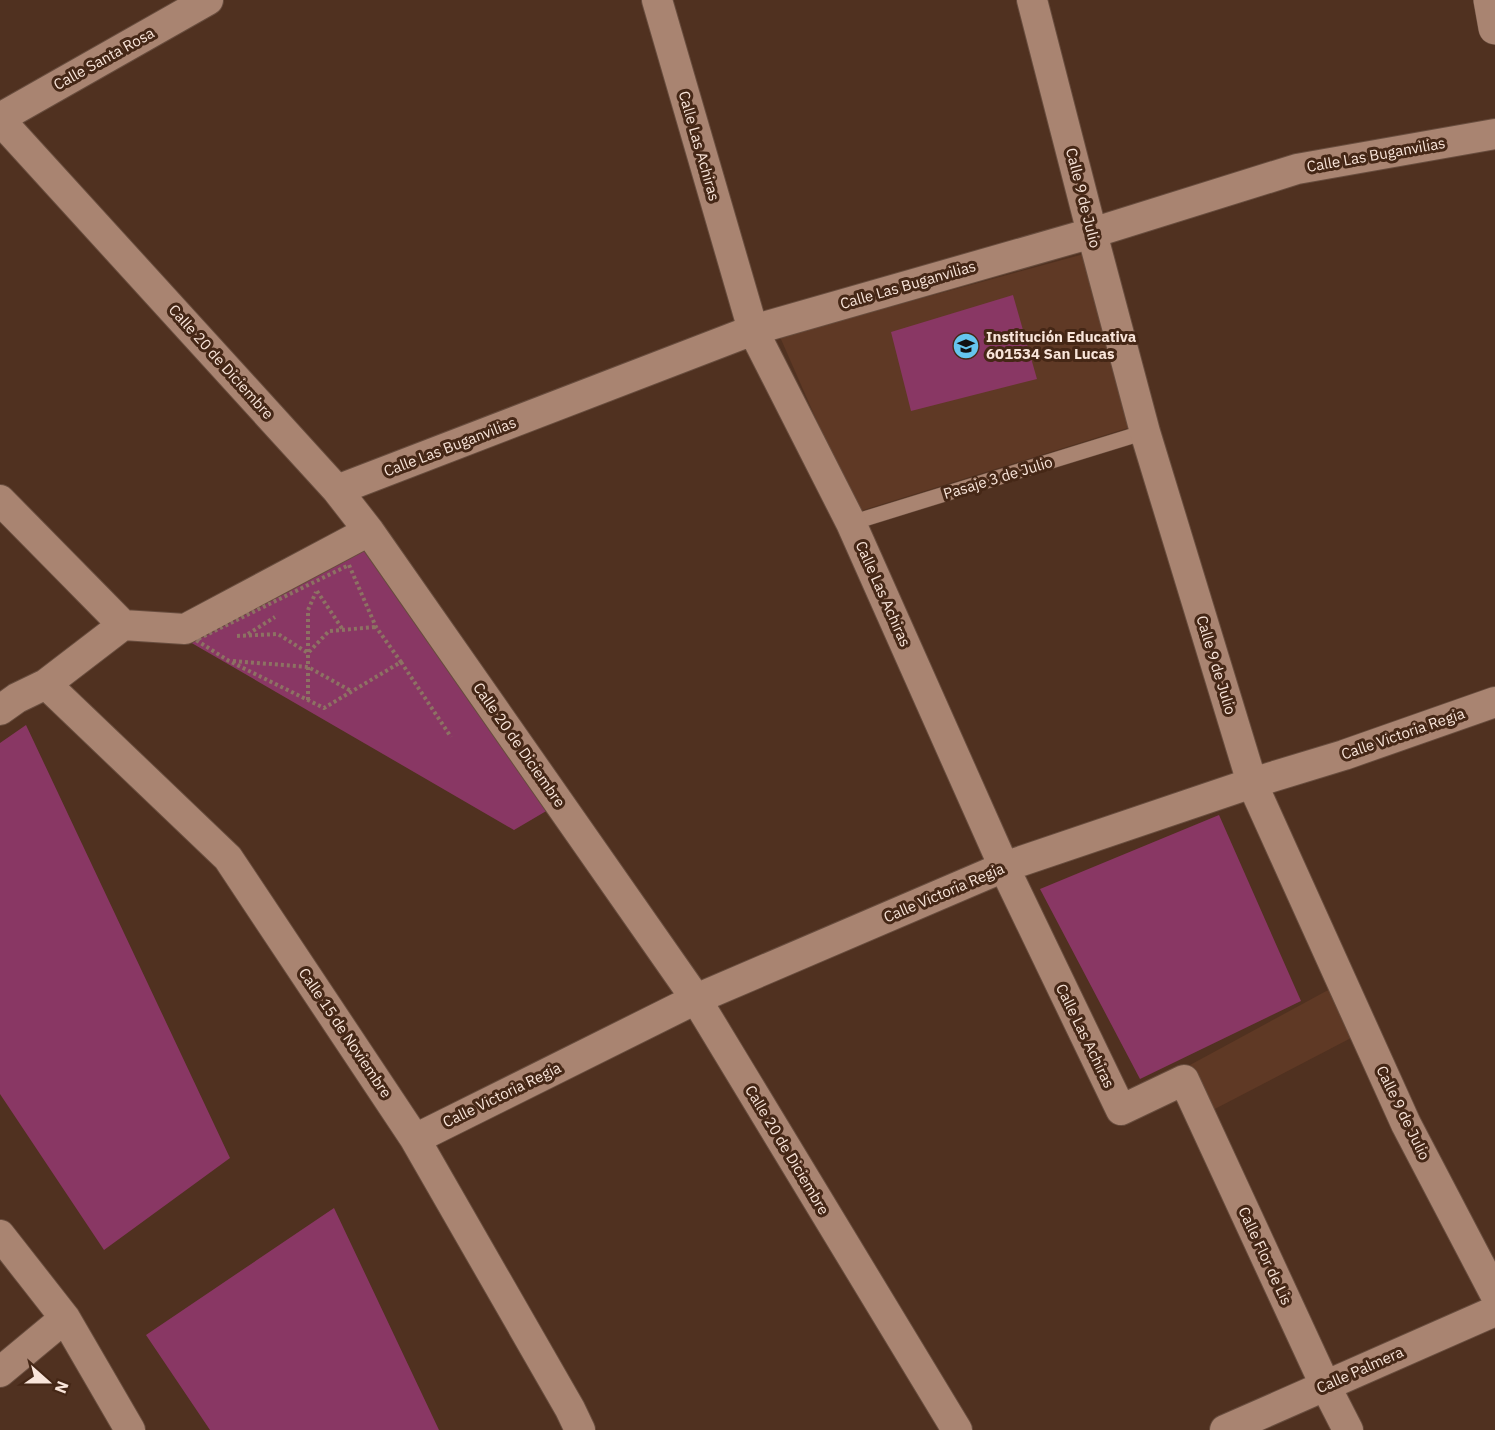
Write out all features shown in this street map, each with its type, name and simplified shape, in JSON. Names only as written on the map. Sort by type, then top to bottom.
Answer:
[{"type":"main road","points":[[1490,0],[1495,28]]},
{"type":"street","name":"Calle Santa Rosa","points":[[0,119],[208,0]]},
{"type":"street","name":"Calle Las Achiras","points":[[657,0],[753,330],[851,523],[1004,867],[1121,1110],[1184,1080]]},
{"type":"street","name":"Calle 9 de Julio","points":[[1032,0],[1145,432],[1252,783],[1406,1124],[1495,1294]]},
{"type":"street","name":"Calle 20 de Diciembre","points":[[0,119],[337,490],[369,531],[696,999],[957,1430]]},
{"type":"street","name":"Calle Las Buganvilias","points":[[337,490],[753,330],[1092,233],[1298,169],[1495,134]]},
{"type":"street","points":[[0,500],[123,625]]},
{"type":"street","points":[[0,710],[17,698],[46,684],[123,625],[185,629],[369,531]]},
{"type":"street","name":"Calle 15 de Noviembre","points":[[46,684],[228,858],[415,1138],[580,1430]]},
{"type":"street","name":"Calle Victoria Regia","points":[[415,1138],[696,999],[1004,867],[1252,783],[1344,755],[1495,702]]},
{"type":"street","name":"Calle Flor de Lis","points":[[1184,1080],[1348,1430]]},
{"type":"street","points":[[0,1235],[65,1318],[130,1430]]},
{"type":"street","name":"Calle Palmera","points":[[1225,1430],[1495,1311]]},
{"type":"street","points":[[0,1372],[65,1318]]},
{"type":"lane","name":"Pasaje 3 de Julio","points":[[851,523],[1145,432]]},
{"type":"path","points":[[333,578],[349,566]]},
{"type":"path","points":[[349,566],[376,627],[451,737]]},
{"type":"path","points":[[196,640],[349,566]]},
{"type":"path","points":[[306,597],[324,584]]},
{"type":"path","points":[[316,591],[343,630]]},
{"type":"path","points":[[308,700],[308,610],[316,591]]},
{"type":"path","points":[[247,635],[276,616]]},
{"type":"path","points":[[308,654],[328,631],[376,627]]},
{"type":"path","points":[[236,636],[278,634],[308,654]]},
{"type":"path","points":[[196,640],[216,638]]},
{"type":"path","points":[[196,640],[229,661],[324,708],[400,662]]},
{"type":"path","points":[[229,661],[308,667],[351,692]]},
{"type":"shaded area","points":[[1084,254],[1131,427],[857,512],[780,337]]},
{"type":"shaded area","points":[[1013,295],[1037,379],[911,411],[891,332]]},
{"type":"shaded area","points":[[365,546],[548,810],[514,830],[183,638]]},
{"type":"shaded area","points":[[26,725],[230,1158],[104,1250],[0,1094],[0,743]]},
{"type":"shaded area","points":[[1219,815],[1301,1001],[1140,1079],[1040,889]]},
{"type":"shaded area","points":[[1330,989],[1351,1038],[1209,1112],[1190,1065]]},
{"type":"shaded area","points":[[334,1208],[439,1430],[210,1430],[146,1335]]},
{"type":"place","name":"Institución Educativa 601534 San Lucas","points":[[966,346]]}]
